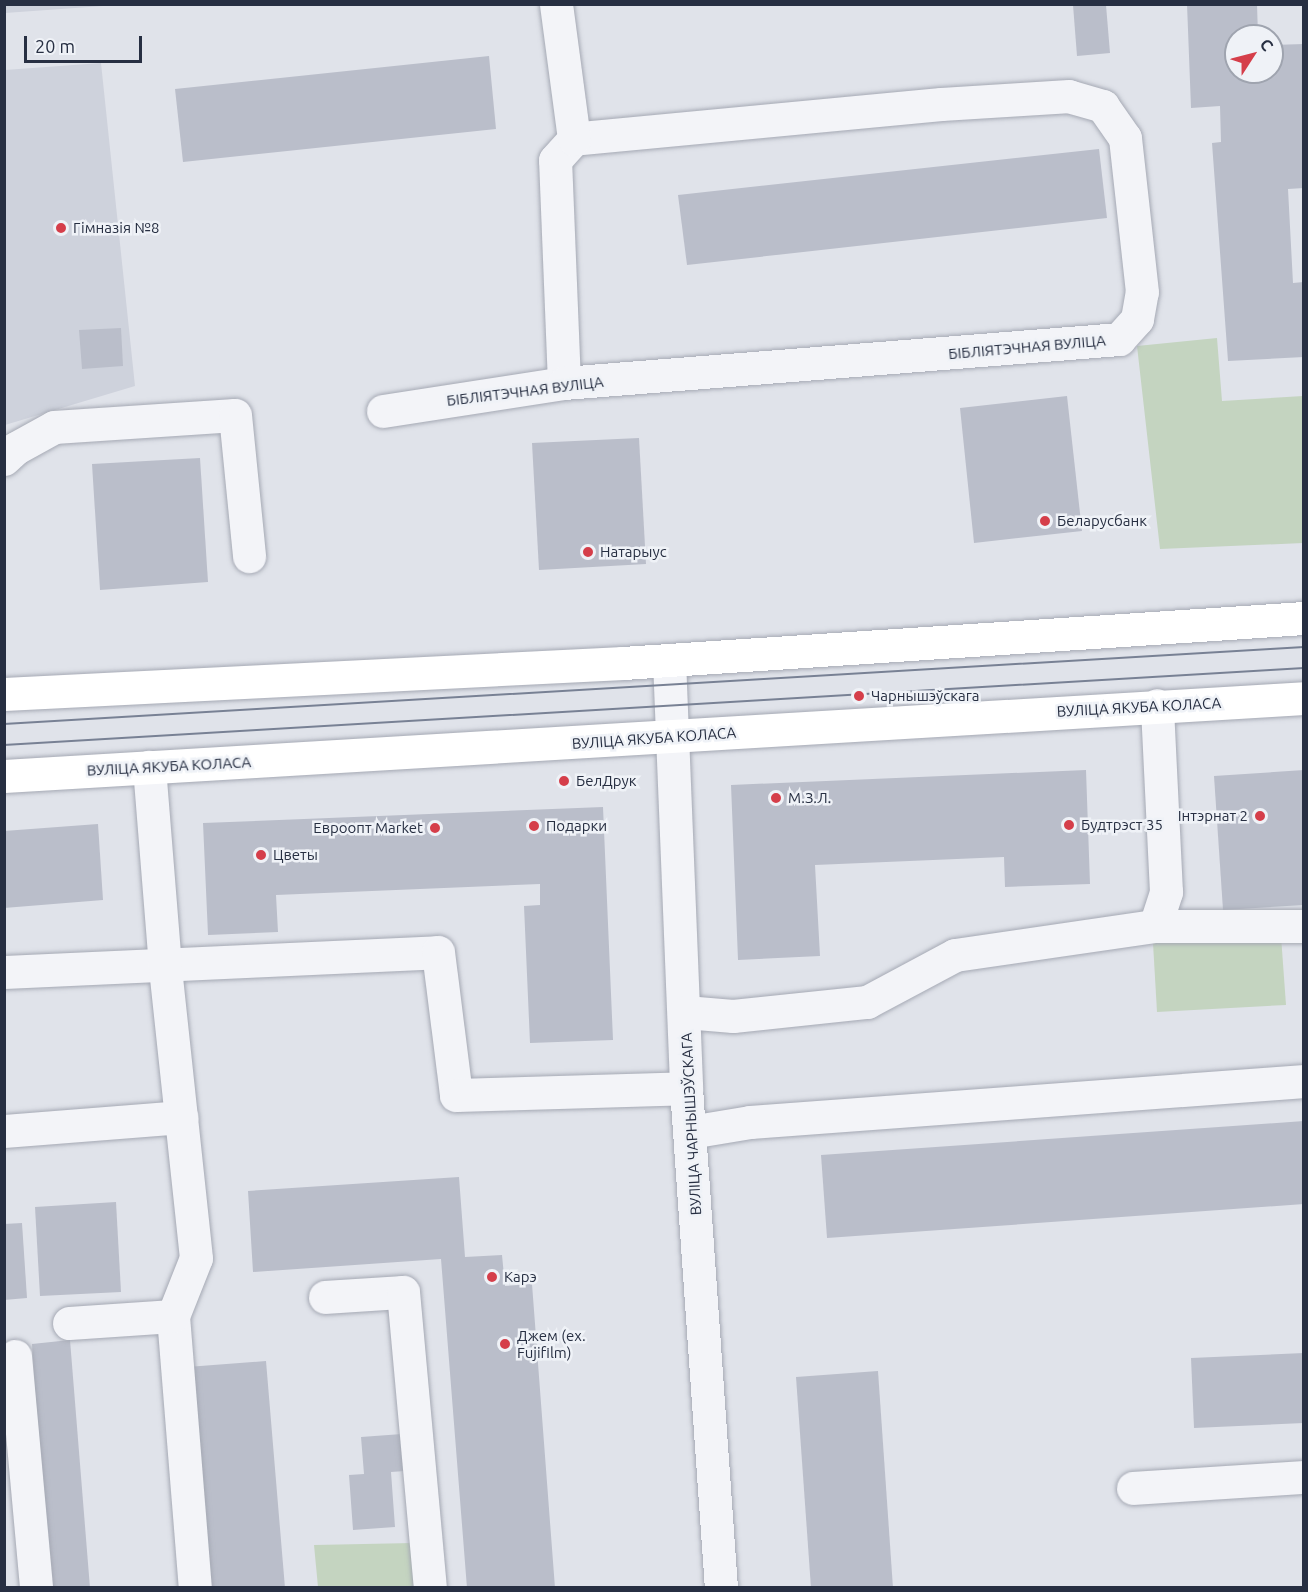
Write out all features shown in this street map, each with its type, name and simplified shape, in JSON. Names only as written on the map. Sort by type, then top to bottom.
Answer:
[{"type":"main road","points":[[4,694],[669,660],[1304,618]]},
{"type":"main road","name":"ВУЛІЦА ЯКУБА КОЛАСА","points":[[4,776],[672,738],[1157,705],[1304,698]]},
{"type":"street","points":[[555,4],[574,139],[555,160],[564,383]]},
{"type":"street","name":"БІБЛІЯТЭЧНАЯ ВУЛІЦА","points":[[383,411],[564,383],[1119,339],[1137,318],[1142,292],[1125,138],[1103,106],[1070,96],[941,104],[574,139]]},
{"type":"street","points":[[4,459],[16,448],[54,427],[235,415],[249,556]]},
{"type":"street","name":"ВУЛІЦА ЧАРНЫШЭЎСКАГА","points":[[669,660],[685,1012],[686,1088],[721,1587]]},
{"type":"street","points":[[1155,926],[1166,892],[1157,705]]},
{"type":"street","points":[[149,767],[165,966],[196,1258],[173,1316],[195,1587]]},
{"type":"street","points":[[685,1012],[733,1016],[867,1002],[955,955],[1155,926],[1304,926]]},
{"type":"street","points":[[4,972],[438,952],[456,1095],[686,1088]]},
{"type":"street","points":[[690,1132],[750,1122],[1304,1081]]},
{"type":"street","points":[[4,1131],[181,1117]]},
{"type":"street","points":[[325,1297],[403,1292],[430,1587]]},
{"type":"street","points":[[69,1323],[173,1316]]},
{"type":"street","points":[[15,1356],[36,1587]]},
{"type":"street","points":[[1133,1488],[1304,1477]]},
{"type":"shaded area","points":[[5,4],[117,4],[117,5],[5,13]]},
{"type":"shaded area","name":"Гімназія №8","points":[[101,63],[135,386],[5,425],[5,70]]},
{"type":"green space","points":[[1217,338],[1222,401],[1303,396],[1303,543],[1160,549],[1137,346]]},
{"type":"green space","points":[[1281,936],[1286,1005],[1157,1012],[1153,943]]},
{"type":"green space","points":[[413,1543],[418,1587],[318,1587],[314,1545]]},
{"type":"building","points":[[1187,4],[1257,4],[1258,24],[1224,24],[1224,84],[1284,84],[1284,45],[1304,44],[1304,188],[1288,189],[1293,283],[1304,282],[1304,357],[1228,361],[1212,143],[1221,142],[1220,106],[1191,108]]},
{"type":"building","points":[[1073,5],[1106,5],[1110,53],[1077,56]]},
{"type":"building","points":[[489,56],[496,129],[183,162],[175,89]]},
{"type":"building","points":[[1099,149],[1107,218],[687,265],[678,195]]},
{"type":"building","points":[[121,328],[123,366],[82,369],[79,330]]},
{"type":"building","points":[[1067,396],[1082,531],[974,543],[960,408]]},
{"type":"building","points":[[639,438],[646,564],[539,570],[532,443]]},
{"type":"building","points":[[200,458],[208,582],[100,590],[92,464]]},
{"type":"building","points":[[1086,770],[1090,884],[1005,887],[1004,857],[815,865],[820,956],[738,960],[731,785]]},
{"type":"building","name":"Інтэрнат 2","points":[[1304,770],[1304,905],[1223,910],[1214,776]]},
{"type":"building","points":[[603,807],[613,1040],[530,1043],[524,906],[540,905],[540,884],[276,895],[278,932],[208,935],[203,823]]},
{"type":"building","points":[[98,824],[103,900],[4,908],[4,831]]},
{"type":"building","points":[[1304,1121],[1304,1204],[827,1238],[821,1155]]},
{"type":"building","points":[[459,1177],[465,1257],[502,1255],[505,1286],[532,1284],[555,1588],[467,1588],[441,1259],[253,1272],[248,1191]]},
{"type":"building","points":[[116,1202],[121,1292],[40,1296],[35,1207]]},
{"type":"building","points":[[22,1223],[27,1298],[4,1300],[4,1224]]},
{"type":"building","points":[[70,1340],[90,1588],[48,1588],[32,1344]]},
{"type":"building","points":[[1304,1353],[1304,1423],[1194,1428],[1191,1358]]},
{"type":"building","points":[[266,1361],[285,1588],[206,1588],[187,1367]]},
{"type":"building","points":[[878,1371],[893,1588],[811,1588],[796,1377]]},
{"type":"building","points":[[402,1434],[405,1471],[391,1472],[395,1527],[353,1530],[349,1475],[364,1474],[361,1437]]},
{"type":"tram line","points":[[4,724],[1304,647]]},
{"type":"tram line","points":[[4,745],[1304,668]]},
{"type":"place","name":"Гімназія №8","points":[[61,228]]},
{"type":"place","name":"Беларусбанк","points":[[1045,521]]},
{"type":"place","name":"Натарыус","points":[[588,552]]},
{"type":"place","name":"Чарнышэўскага","points":[[859,696]]},
{"type":"place","name":"БелДрук","points":[[564,781]]},
{"type":"place","name":"М.З.Л.","points":[[776,798]]},
{"type":"place","name":"Інтэрнат 2","points":[[1260,816]]},
{"type":"place","name":"Будтрэст 35","points":[[1069,825]]},
{"type":"place","name":"Подарки","points":[[534,826]]},
{"type":"place","name":"Евроопт Market","points":[[435,828]]},
{"type":"place","name":"Цветы","points":[[261,855]]},
{"type":"place","name":"Карэ","points":[[492,1277]]},
{"type":"place","name":"Джем (ex. Fujifilm)","points":[[505,1344]]}]
